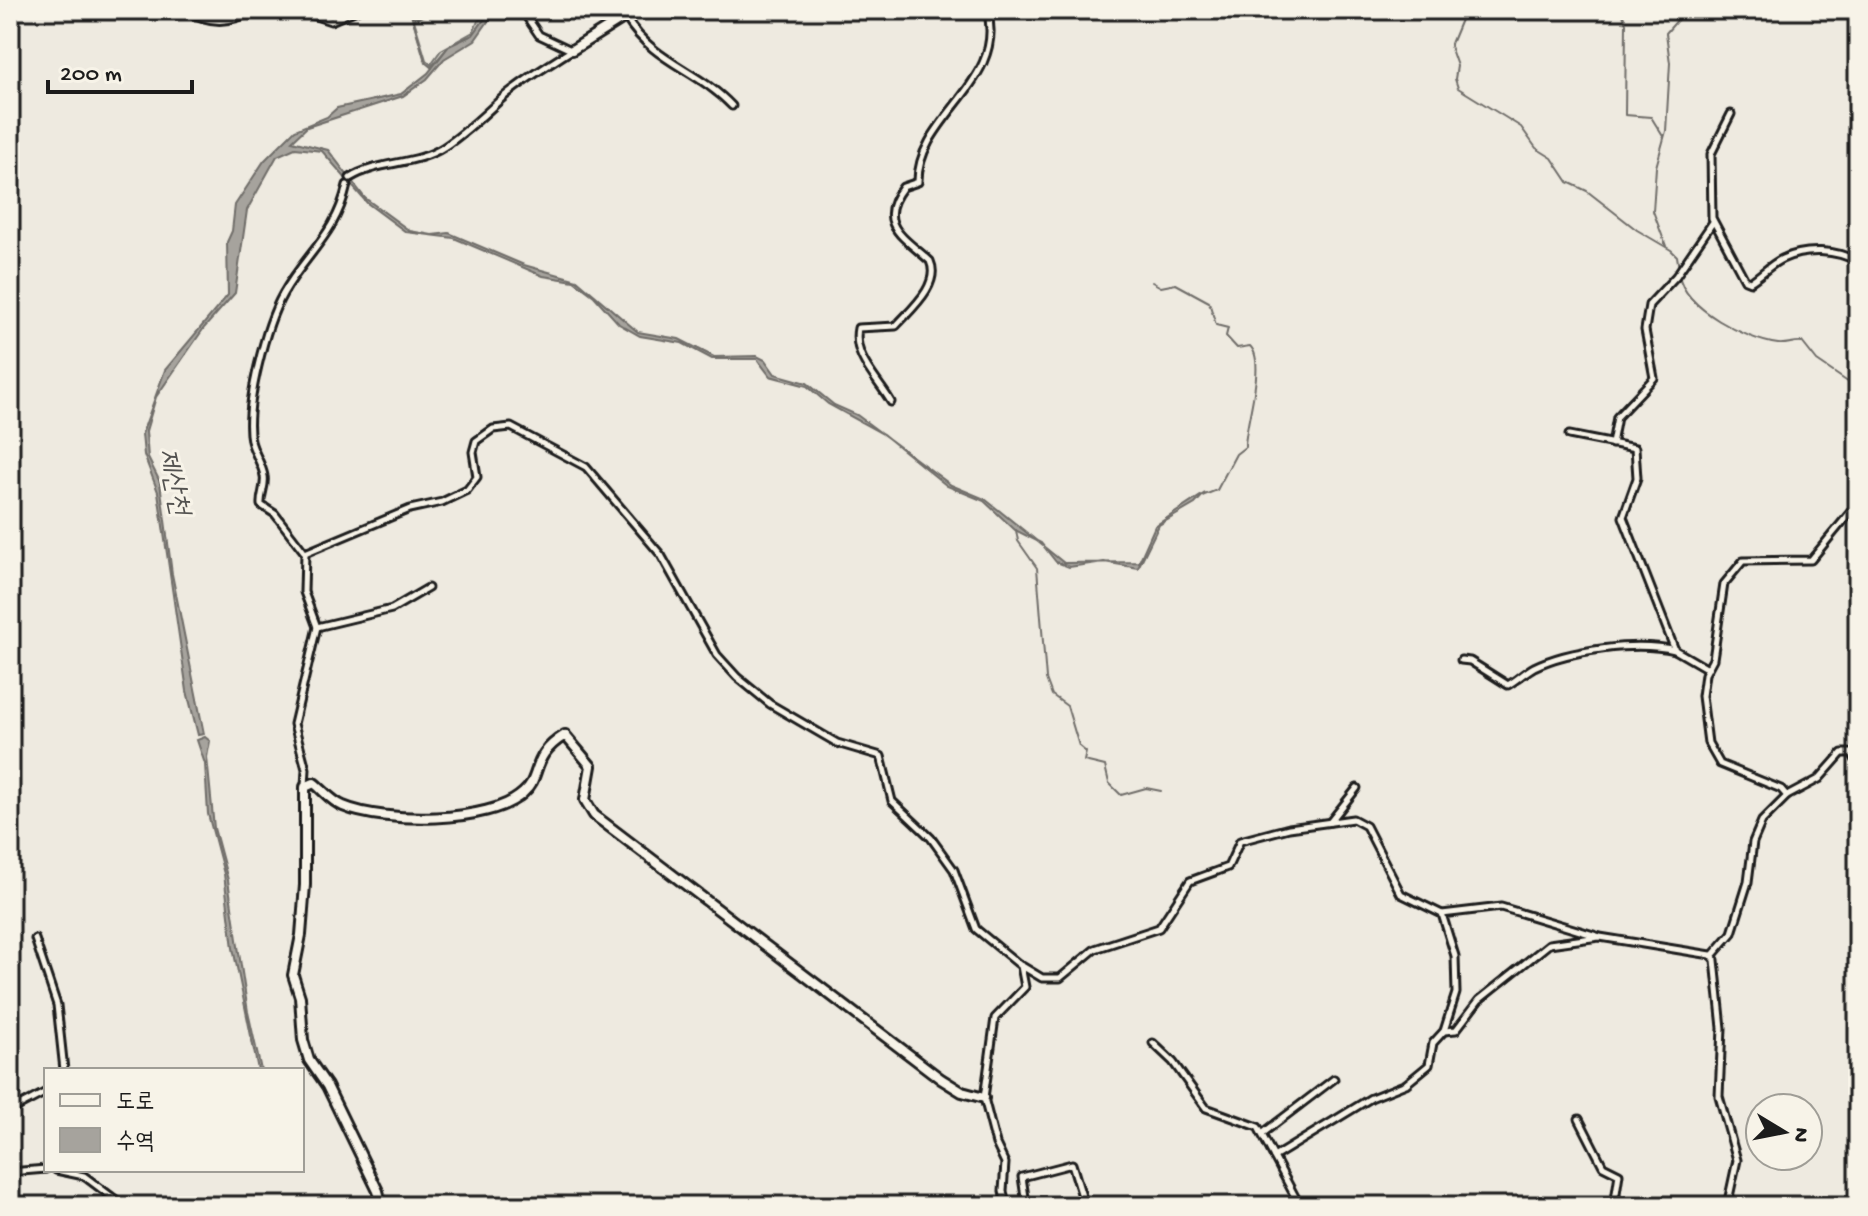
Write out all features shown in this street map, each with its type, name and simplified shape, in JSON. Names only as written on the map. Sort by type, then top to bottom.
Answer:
[{"type":"street","points":[[185,10],[215,23],[253,11]]},
{"type":"street","points":[[297,10],[331,21],[357,10]]},
{"type":"street","points":[[522,10],[539,35],[572,50]]},
{"type":"street","points":[[350,178],[371,167],[421,157],[443,148],[486,115],[502,98],[636,10]]},
{"type":"street","points":[[891,402],[862,357],[856,340],[858,328],[898,324],[905,313],[917,305],[932,276],[931,263],[902,238],[893,224],[891,209],[903,187],[918,182],[928,145],[947,115],[972,87],[989,48],[987,10]]},
{"type":"street","points":[[626,18],[644,44],[708,83],[732,106]]},
{"type":"street","points":[[1731,114],[1711,154],[1713,222],[1747,282],[1783,258],[1796,255],[1833,251],[1858,262]]},
{"type":"street","points":[[347,185],[330,234],[308,256],[282,296],[264,339],[252,397],[251,441],[264,475],[261,505],[275,514],[305,553],[304,592],[317,627],[294,724],[306,769],[305,889],[293,975],[300,997],[303,1040],[309,1060],[327,1086],[378,1191],[382,1206]]},
{"type":"street","points":[[1612,444],[1612,427],[1619,413],[1654,378],[1645,330],[1649,305],[1676,276],[1713,222]]},
{"type":"street","points":[[305,553],[339,541],[375,522],[442,502],[467,490],[477,477],[473,452],[476,441],[493,429],[516,428],[586,467],[664,560],[713,648],[737,677],[770,704],[837,743],[881,756],[892,801],[931,838],[954,870],[976,929],[1021,966],[1042,978],[1060,978],[1095,949],[1159,928],[1190,881],[1228,867],[1240,841],[1353,819],[1366,826],[1401,894],[1442,914],[1501,907],[1600,937],[1712,956]]},
{"type":"street","points":[[1569,435],[1635,448],[1637,478],[1623,517],[1675,650]]},
{"type":"street","points":[[1787,796],[1781,789],[1720,764],[1710,751],[1702,696],[1706,668],[1713,659],[1724,584],[1738,564],[1748,560],[1792,563],[1811,560],[1858,503]]},
{"type":"street","points":[[317,627],[392,609],[428,588]]},
{"type":"street","points":[[1461,660],[1470,661],[1508,685],[1531,668],[1573,651],[1675,650],[1706,668]]},
{"type":"street","points":[[305,787],[314,783],[335,801],[351,809],[410,819],[485,812],[524,793],[542,754],[567,735],[591,766],[585,800],[594,815],[917,1062],[958,1090],[984,1098]]},
{"type":"street","points":[[1727,1206],[1737,1160],[1719,1096],[1722,1028],[1712,956],[1732,933],[1748,882],[1752,849],[1759,828],[1787,796],[1819,779],[1842,753],[1852,753],[1858,764]]},
{"type":"street","points":[[1330,822],[1357,788]]},
{"type":"street","points":[[1274,1157],[1371,1098],[1412,1080],[1429,1065],[1433,1043],[1444,1031],[1453,1010],[1457,984],[1454,950],[1442,914]]},
{"type":"street","points":[[1444,1031],[1456,1030],[1479,1000],[1549,944],[1600,937]]},
{"type":"street","points":[[35,939],[57,1005],[64,1068]]},
{"type":"street","points":[[1006,1206],[1003,1191],[1005,1163],[996,1144],[984,1098],[995,1018],[1025,987],[1021,966]]},
{"type":"street","points":[[1153,1043],[1173,1062],[1206,1108],[1253,1124],[1262,1134],[1300,1206]]},
{"type":"street","points":[[1262,1134],[1334,1079]]},
{"type":"street","points":[[10,1111],[44,1093]]},
{"type":"street","points":[[1579,1119],[1603,1166],[1619,1174],[1614,1206]]},
{"type":"street","points":[[1025,1197],[1022,1177],[1072,1164],[1085,1206]]},
{"type":"street","points":[[10,1172],[44,1169]]},
{"type":"street","points":[[65,1172],[84,1176],[124,1206]]},
{"type":"shaded area","points":[[410,10],[414,18],[434,10],[414,20],[426,60],[424,58]]},
{"type":"shaded area","points":[[491,10],[473,35],[449,46],[432,66],[426,60],[431,64],[441,50],[473,32],[478,21]]},
{"type":"water","points":[[491,10],[496,10],[475,40],[444,59],[427,79],[403,96],[307,127],[292,141],[328,150],[365,198],[410,231],[432,235],[449,233],[524,265],[577,280],[638,332],[679,339],[714,357],[757,356],[765,360],[775,374],[807,383],[834,405],[857,415],[881,433],[828,404],[807,386],[770,376],[757,359],[712,359],[682,343],[640,336],[619,324],[594,296],[574,281],[543,276],[454,238],[406,232],[367,203],[322,151],[295,148],[277,156],[247,210],[235,293],[204,328],[156,397],[146,431],[148,458],[160,482],[172,574],[204,734],[198,735],[187,691],[158,492],[144,455],[142,434],[165,370],[228,295],[227,242],[232,231],[235,205],[264,161],[295,130],[327,117],[337,108],[401,94],[428,73],[449,46],[473,35]]},
{"type":"water","points":[[888,438],[951,485],[985,499],[1037,541],[1015,530],[984,501],[947,486]]},
{"type":"water","points":[[1205,493],[1195,504],[1159,525],[1138,568],[1106,562],[1139,562],[1155,526]]},
{"type":"water","points":[[1044,547],[1064,563],[1100,563],[1069,567],[1056,562]]},
{"type":"water","points":[[205,737],[210,741],[207,757],[214,828],[228,880],[248,1012],[261,1068],[258,1068],[233,948],[224,874],[208,814],[205,764],[197,740]]},
{"type":"waterway","points":[[410,10],[426,63],[432,68]]},
{"type":"waterway","points":[[1465,10],[1450,46],[1457,66],[1455,79],[1458,88],[1521,127],[1536,148],[1552,158],[1568,182],[1587,191],[1637,230],[1671,250],[1677,256],[1679,269]]},
{"type":"waterway","points":[[1621,10],[1626,23],[1625,115],[1651,117],[1664,138]]},
{"type":"waterway","points":[[1666,246],[1653,211],[1656,167],[1666,131],[1670,63],[1666,33],[1679,18],[1678,10]]},
{"type":"waterway","points":[[1679,275],[1693,300],[1719,321],[1765,341],[1781,344],[1802,342],[1817,361],[1858,389]]},
{"type":"waterway","points":[[1152,282],[1161,287],[1176,284],[1209,302],[1216,325],[1228,328],[1226,336],[1237,348],[1250,346],[1255,354],[1256,379],[1245,447],[1236,454],[1217,490],[1202,496]]},
{"type":"waterway","points":[[1016,530],[1018,541],[1037,568],[1046,679],[1052,695],[1067,706],[1079,746],[1086,752],[1084,761],[1105,766],[1109,783],[1121,795],[1146,788],[1161,791]]},
{"type":"water label","name":"제산천","points":[[176,481]]}]
